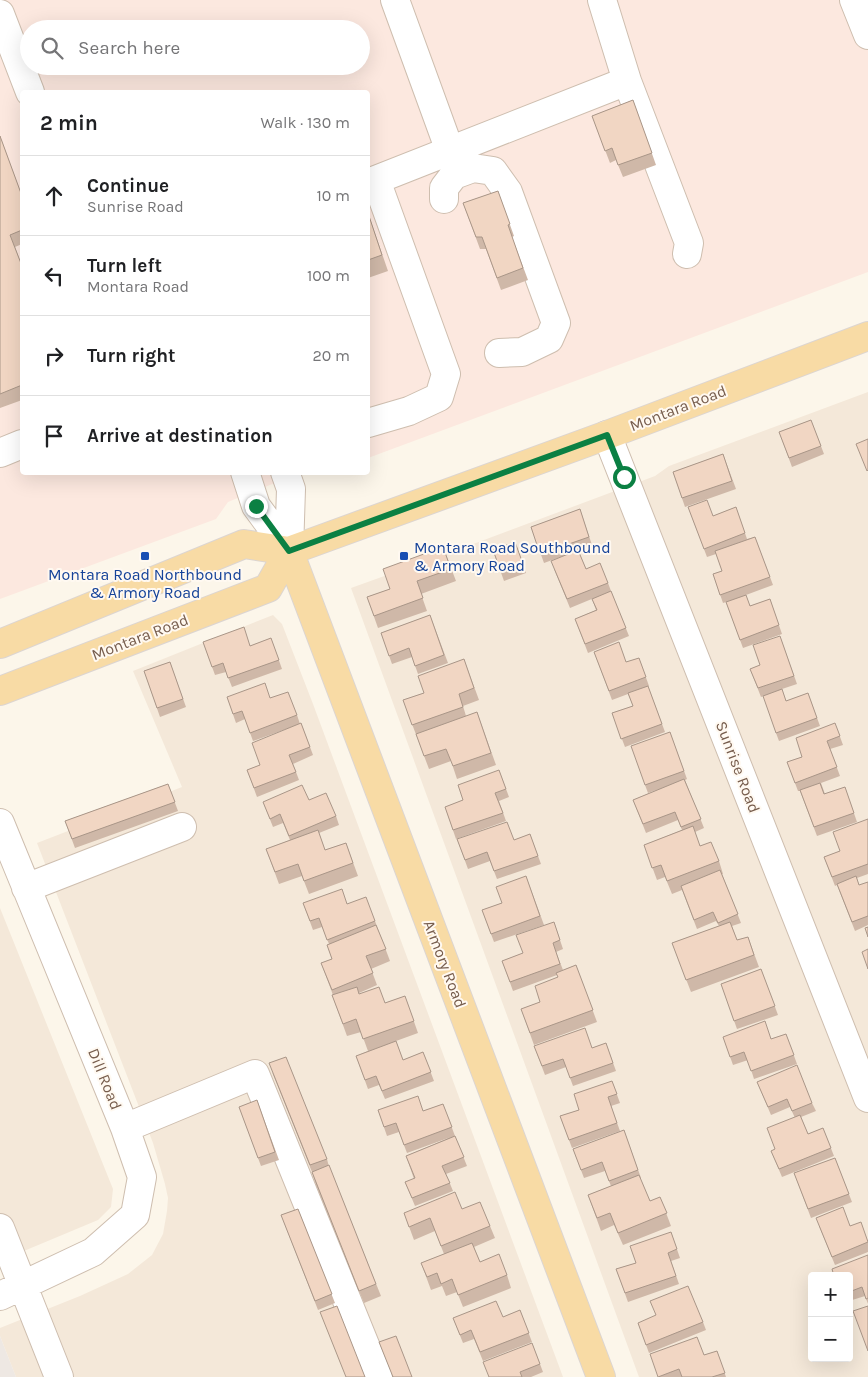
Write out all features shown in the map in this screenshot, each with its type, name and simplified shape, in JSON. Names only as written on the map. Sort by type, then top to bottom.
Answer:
[{"type":"main road","name":"Montara Road","points":[[0,644],[244,544],[289,551],[607,435],[868,336]]},
{"type":"main road","name":"Montara Road","points":[[0,691],[268,588],[289,551]]},
{"type":"main road","name":"Armory Road","points":[[289,551],[601,1377]]},
{"type":"street","points":[[395,0],[450,151]]},
{"type":"street","points":[[602,0],[627,81],[689,243],[687,254]]},
{"type":"street","points":[[854,0],[868,35]]},
{"type":"street","points":[[0,14],[20,66]]},
{"type":"street","points":[[23,75],[29,90]]},
{"type":"street","points":[[370,422],[409,411],[439,397],[446,374],[372,181],[627,81]]},
{"type":"street","points":[[444,199],[444,188],[454,175],[473,168],[493,171],[508,192],[556,323],[549,339],[522,352],[499,353]]},
{"type":"street","name":"Sunrise Road","points":[[607,435],[868,1098]]},
{"type":"street","points":[[0,453],[20,445]]},
{"type":"street","points":[[246,475],[256,506],[289,551]]},
{"type":"street","points":[[286,475],[291,489],[289,551]]},
{"type":"street","name":"Dill Road","points":[[0,824],[124,1128],[142,1177],[135,1215],[93,1252],[12,1291]]},
{"type":"street","points":[[26,888],[182,827]]},
{"type":"street","points":[[124,1128],[255,1074],[378,1377]]},
{"type":"street","points":[[0,1228],[12,1291],[59,1377]]},
{"type":"shaded area","points":[[0,0],[868,0],[868,272],[370,457],[370,90],[20,90],[20,475],[294,475],[228,502],[216,519],[0,599]]},
{"type":"shaded area","points":[[868,392],[868,1377],[639,1377],[351,588],[655,476],[669,466]]},
{"type":"shaded area","points":[[273,615],[282,624],[313,704],[563,1377],[16,1377],[0,1336],[0,1328],[80,1296],[128,1274],[152,1255],[163,1234],[168,1198],[153,1143],[37,843],[182,787],[133,671]]},
{"type":"shaded area","points":[[0,908],[113,1189],[111,1207],[98,1220],[0,1261]]},
{"type":"shaded area","points":[[0,1336],[16,1377],[0,1377]]},
{"type":"building","points":[[633,100],[652,153],[618,165],[612,148],[605,151],[592,116]]},
{"type":"building","points":[[0,136],[20,191],[20,231],[10,235],[20,261],[20,386],[0,394]]},
{"type":"building","points":[[498,191],[523,268],[497,278],[482,237],[476,237],[463,203]]},
{"type":"building","points":[[370,219],[382,255],[370,259]]},
{"type":"building","points":[[811,420],[821,446],[789,458],[779,432]]},
{"type":"building","points":[[868,439],[868,470],[867,471],[856,444]]},
{"type":"building","points":[[723,454],[732,481],[682,498],[673,472]]},
{"type":"building","points":[[707,500],[713,516],[736,507],[745,533],[704,549],[688,507]]},
{"type":"building","points":[[580,509],[589,537],[540,554],[531,527]]},
{"type":"building","points":[[755,537],[770,577],[720,595],[713,574],[722,571],[715,551]]},
{"type":"building","points":[[515,542],[523,564],[501,572],[493,550]]},
{"type":"building","points":[[443,547],[451,569],[417,581],[423,598],[374,616],[367,597],[390,589],[383,569]]},
{"type":"building","points":[[578,550],[586,569],[600,563],[608,583],[567,599],[551,561]]},
{"type":"building","points":[[611,591],[626,628],[585,644],[575,619],[597,610],[592,599]]},
{"type":"building","points":[[746,595],[750,606],[770,599],[779,625],[740,640],[726,602]]},
{"type":"building","points":[[430,615],[444,655],[415,666],[409,648],[389,656],[381,633]]},
{"type":"building","points":[[244,627],[250,646],[271,638],[279,660],[228,678],[223,663],[212,667],[203,642]]},
{"type":"building","points":[[780,636],[794,676],[758,688],[750,669],[760,665],[753,645]]},
{"type":"building","points":[[619,642],[626,662],[639,658],[646,677],[609,691],[594,652]]},
{"type":"building","points":[[464,659],[474,688],[459,694],[463,707],[412,725],[403,700],[424,693],[418,676]]},
{"type":"building","points":[[170,662],[183,699],[157,708],[144,671]]},
{"type":"building","points":[[265,683],[270,698],[288,692],[297,715],[250,733],[242,711],[233,714],[227,697]]},
{"type":"building","points":[[648,686],[662,724],[621,739],[612,713],[633,706],[628,693]]},
{"type":"building","points":[[782,689],[786,701],[808,693],[817,718],[776,733],[763,696]]},
{"type":"building","points":[[477,712],[491,753],[453,766],[446,749],[424,756],[416,734]]},
{"type":"building","points":[[301,723],[310,747],[289,755],[296,772],[254,788],[247,770],[260,765],[252,743]]},
{"type":"building","points":[[835,723],[840,736],[827,741],[837,767],[795,783],[787,762],[802,757],[796,738]]},
{"type":"building","points":[[670,732],[684,771],[645,785],[631,746]]},
{"type":"building","points":[[499,770],[506,789],[495,793],[503,813],[453,830],[445,807],[463,800],[458,785]]},
{"type":"building","points":[[684,779],[701,819],[681,827],[675,812],[643,824],[633,800]]},
{"type":"building","points":[[820,783],[824,794],[845,787],[854,813],[814,827],[800,790]]},
{"type":"building","points":[[168,784],[175,802],[72,839],[65,821]]},
{"type":"building","points":[[302,785],[309,800],[326,793],[336,816],[289,836],[280,814],[270,819],[263,802]]},
{"type":"building","points":[[868,819],[868,864],[832,877],[824,857],[840,851],[833,832]]},
{"type":"building","points":[[507,822],[514,840],[530,834],[538,856],[494,871],[487,852],[465,860],[457,839]]},
{"type":"building","points":[[693,826],[700,846],[711,842],[719,861],[667,881],[661,865],[652,868],[644,845]]},
{"type":"building","points":[[318,830],[325,850],[346,843],[353,863],[304,881],[298,864],[275,872],[266,849]]},
{"type":"building","points":[[720,870],[738,914],[718,923],[713,912],[694,920],[681,886]]},
{"type":"building","points":[[526,876],[540,916],[491,934],[482,910],[502,903],[496,887]]},
{"type":"building","points":[[856,876],[859,885],[868,882],[868,916],[852,922],[837,884]]},
{"type":"building","points":[[342,889],[347,904],[366,897],[375,921],[327,940],[319,918],[310,921],[303,903]]},
{"type":"building","points":[[554,922],[560,940],[553,943],[560,964],[510,982],[502,961],[523,953],[516,935]]},
{"type":"building","points":[[730,922],[737,940],[748,937],[754,955],[686,980],[672,943]]},
{"type":"building","points":[[376,925],[386,949],[366,956],[373,973],[332,990],[321,963],[332,959],[327,945]]},
{"type":"building","points":[[868,949],[868,969],[862,952]]},
{"type":"building","points":[[576,965],[593,1010],[530,1033],[521,1009],[540,1002],[535,986],[558,977],[556,973]]},
{"type":"building","points":[[761,969],[775,1006],[734,1021],[721,984]]},
{"type":"building","points":[[357,987],[359,994],[379,987],[385,1003],[405,996],[414,1021],[363,1039],[356,1019],[343,1024],[332,995]]},
{"type":"building","points":[[765,1021],[771,1039],[786,1034],[794,1055],[751,1071],[744,1052],[730,1057],[723,1037]]},
{"type":"building","points":[[585,1028],[592,1048],[606,1043],[613,1063],[570,1078],[563,1059],[542,1066],[534,1046]]},
{"type":"building","points":[[396,1041],[403,1060],[423,1052],[431,1072],[382,1091],[376,1076],[365,1080],[356,1056]]},
{"type":"building","points":[[286,1057],[327,1159],[310,1165],[269,1063]]},
{"type":"building","points":[[797,1065],[812,1103],[792,1111],[787,1099],[768,1107],[757,1082]]},
{"type":"building","points":[[612,1081],[617,1094],[608,1097],[617,1123],[569,1140],[560,1116],[579,1110],[574,1094]]},
{"type":"building","points":[[418,1096],[423,1111],[443,1104],[452,1127],[404,1145],[396,1123],[384,1127],[378,1110]]},
{"type":"building","points":[[257,1100],[275,1152],[258,1158],[239,1107]]},
{"type":"building","points":[[800,1115],[808,1134],[823,1128],[831,1148],[779,1169],[771,1151],[775,1149],[767,1128]]},
{"type":"building","points":[[624,1130],[638,1170],[609,1181],[602,1162],[581,1170],[573,1149]]},
{"type":"building","points":[[455,1136],[464,1157],[442,1166],[450,1183],[412,1198],[405,1182],[415,1178],[406,1156]]},
{"type":"building","points":[[835,1158],[849,1194],[808,1209],[794,1173]]},
{"type":"building","points":[[329,1165],[376,1284],[359,1291],[312,1172]]},
{"type":"building","points":[[639,1175],[650,1201],[660,1197],[667,1213],[618,1233],[610,1213],[597,1218],[588,1195]]},
{"type":"building","points":[[455,1192],[462,1209],[480,1202],[490,1226],[441,1246],[430,1218],[409,1227],[404,1213]]},
{"type":"building","points":[[843,1207],[850,1226],[861,1222],[868,1242],[832,1257],[816,1218]]},
{"type":"building","points":[[298,1209],[332,1294],[315,1301],[281,1215]]},
{"type":"building","points":[[671,1232],[677,1249],[668,1253],[676,1276],[625,1293],[616,1269],[636,1263],[630,1246]]},
{"type":"building","points":[[472,1243],[480,1262],[499,1254],[507,1275],[458,1295],[452,1279],[441,1284],[437,1273],[427,1277],[421,1263]]},
{"type":"building","points":[[868,1255],[868,1298],[866,1299],[862,1287],[853,1290],[853,1272],[833,1272],[832,1269]]},
{"type":"building","points":[[688,1286],[703,1322],[646,1345],[638,1323],[656,1315],[650,1301]]},
{"type":"building","points":[[496,1301],[503,1317],[520,1310],[529,1333],[480,1352],[471,1330],[460,1335],[453,1318]]},
{"type":"building","points":[[337,1306],[365,1377],[346,1377],[320,1312]]},
{"type":"building","points":[[868,1306],[868,1351],[853,1311]]},
{"type":"building","points":[[396,1336],[412,1377],[393,1377],[379,1342]]},
{"type":"building","points":[[697,1337],[704,1355],[717,1351],[725,1373],[712,1377],[682,1377],[679,1369],[658,1377],[650,1354]]},
{"type":"building","points":[[532,1343],[540,1364],[520,1372],[522,1377],[489,1377],[483,1362]]},
{"type":"place","name":"Montara Road Northbound & Armory Road","points":[[145,556]]},
{"type":"place","name":"Montara Road Southbound & Armory Road","points":[[404,556]]},
{"type":"route","points":[[256,506],[289,551],[607,435],[624,477]]}]
